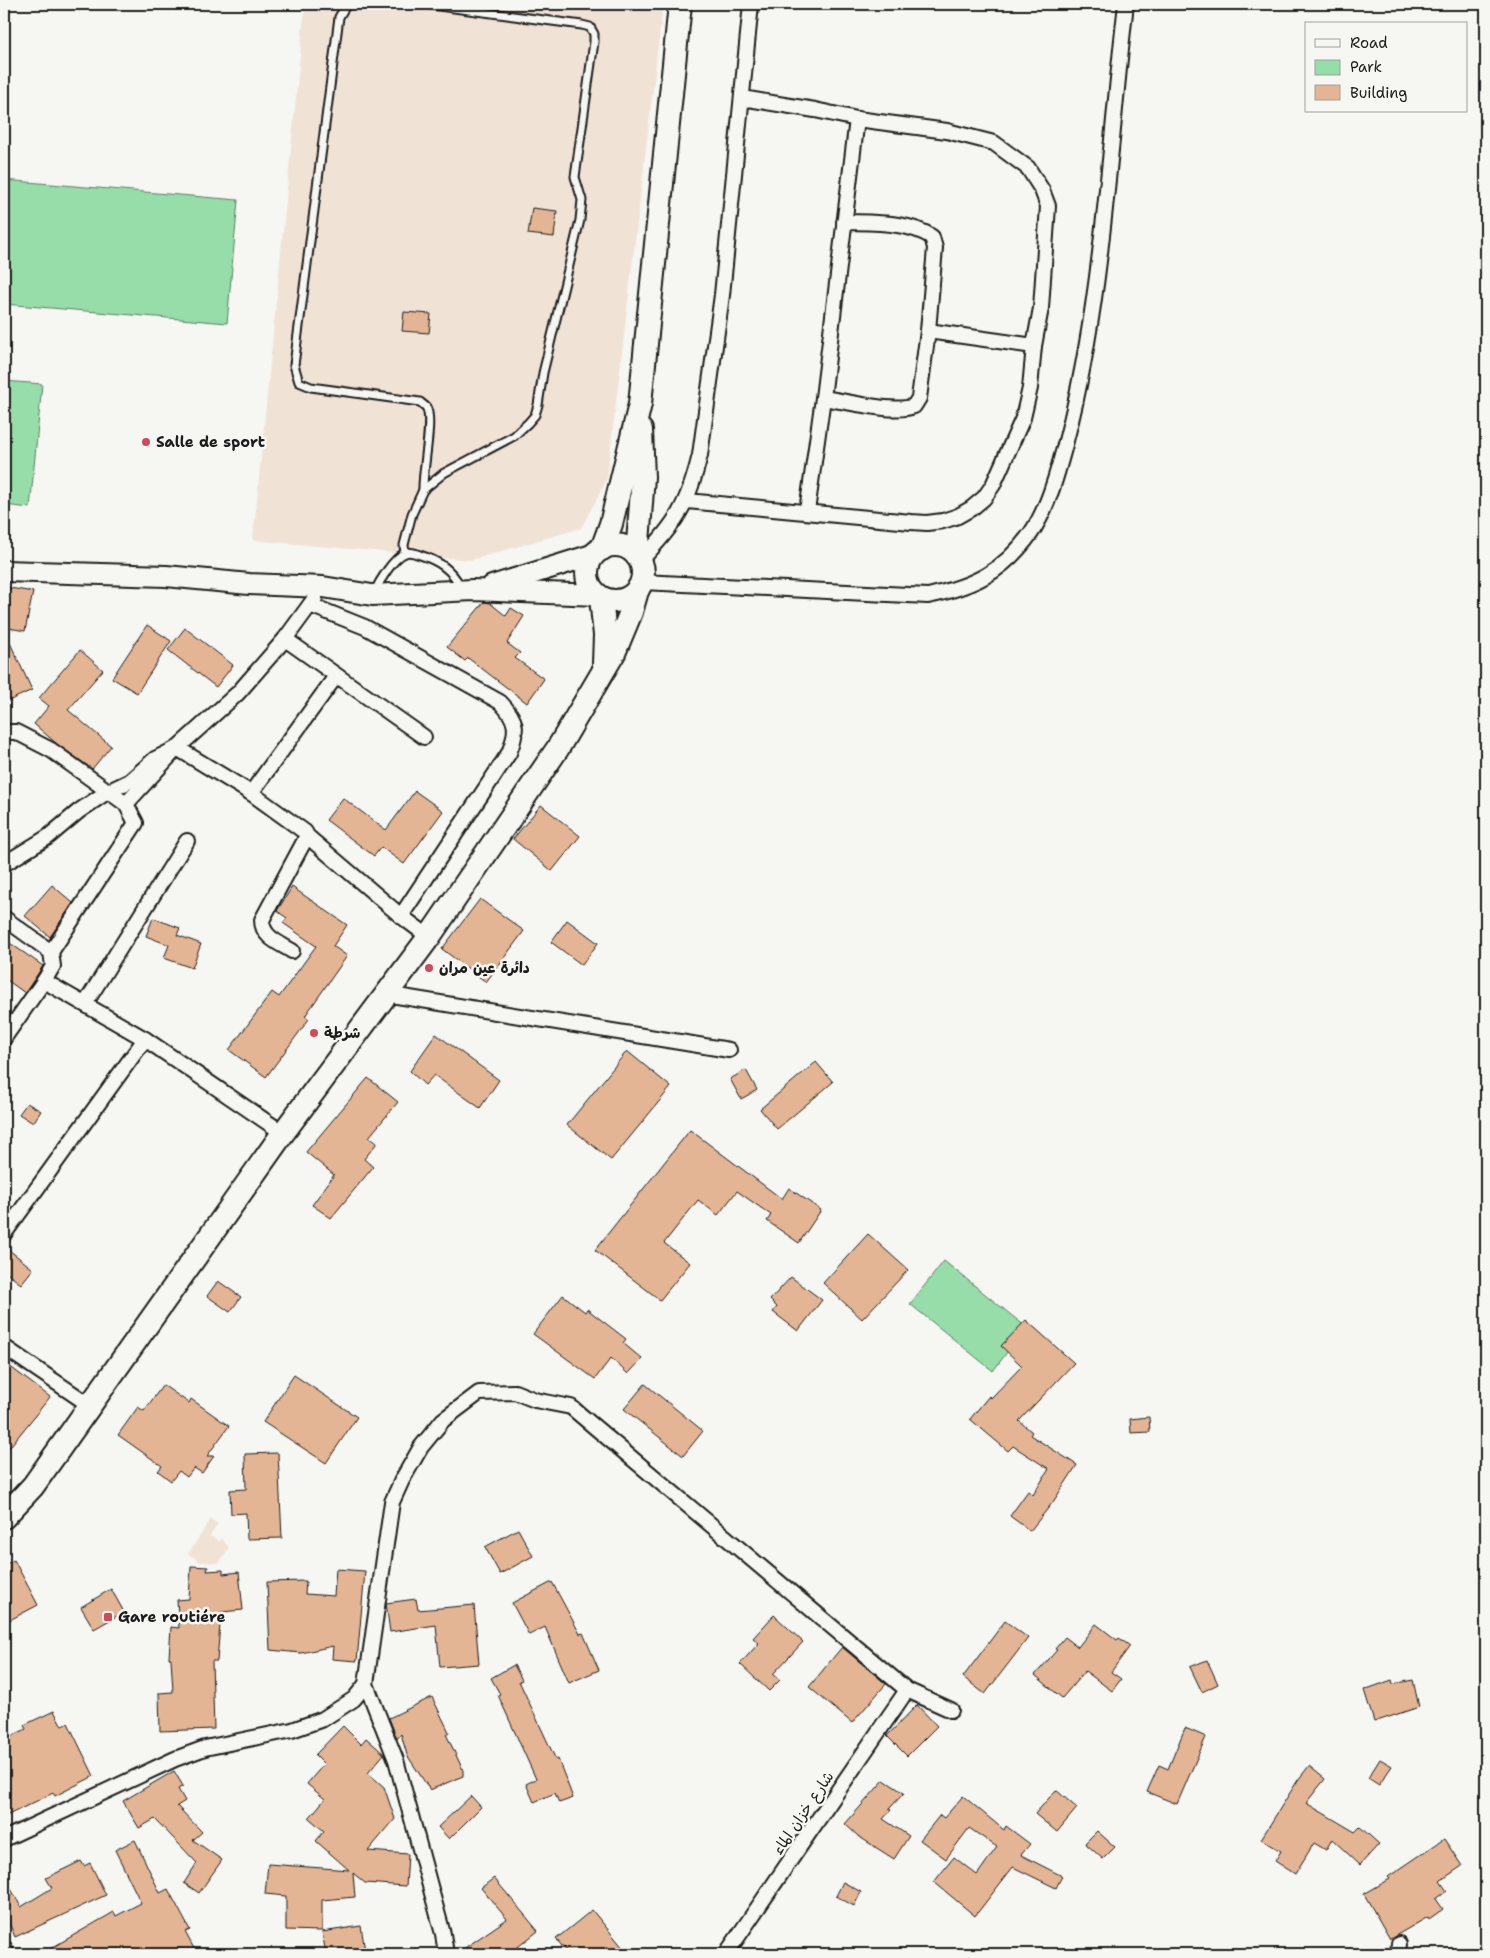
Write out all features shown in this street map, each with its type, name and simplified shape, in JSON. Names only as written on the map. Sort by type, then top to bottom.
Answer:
[{"type":"main road","points":[[4,1517],[33,1486],[283,1134],[429,937],[558,748],[604,672],[623,633],[639,572],[642,477],[640,404],[680,4]]},
{"type":"main road","points":[[604,672],[605,635],[600,597],[590,584],[588,568],[599,552],[611,524],[640,404]]},
{"type":"main road","points":[[4,571],[166,576],[249,584],[323,587],[372,595],[468,591],[600,597],[619,601],[629,597],[639,572],[631,550],[617,546],[535,574],[468,591]]},
{"type":"street","points":[[639,572],[672,526],[687,501],[700,455],[722,295],[751,4]]},
{"type":"street","points":[[639,572],[928,596],[959,589],[988,576],[1012,556],[1032,531],[1046,502],[1061,459],[1077,397],[1098,264],[1126,4]]},
{"type":"street","points":[[687,501],[927,523],[943,521],[958,516],[984,498],[993,485],[1024,418],[1041,308],[1048,206],[1042,190],[1028,168],[994,143],[947,131],[857,119],[742,98]]},
{"type":"street","points":[[807,511],[823,398],[857,119]]},
{"type":"street","points":[[823,398],[907,410],[914,406],[919,398],[928,331],[935,248],[932,236],[925,232],[890,224],[844,222]]},
{"type":"street","points":[[928,331],[1034,346]]},
{"type":"street","points":[[126,804],[178,748],[238,693],[285,639],[323,587]]},
{"type":"street","points":[[310,605],[365,627],[500,702],[510,712],[515,726],[515,738],[509,752],[401,916]]},
{"type":"street","points":[[285,639],[424,737]]},
{"type":"street","points":[[251,793],[336,676]]},
{"type":"street","points":[[4,732],[16,732],[51,750],[126,804],[136,823],[51,952],[53,966],[4,1038]]},
{"type":"street","points":[[4,864],[48,837],[79,811],[107,792],[130,781],[155,760],[178,748]]},
{"type":"street","points":[[178,748],[251,793],[305,832],[307,836],[401,916],[429,937]]},
{"type":"street","points":[[292,951],[267,936],[263,930],[262,920],[307,836]]},
{"type":"street","points":[[85,1004],[187,841]]},
{"type":"street","points":[[4,918],[51,952]]},
{"type":"street","points":[[44,981],[145,1039],[283,1134]]},
{"type":"street","points":[[385,994],[730,1050]]},
{"type":"street","points":[[4,1234],[145,1039]]},
{"type":"street","points":[[4,1347],[91,1406]]},
{"type":"street","points":[[4,1839],[166,1763],[205,1748],[292,1730],[323,1719],[354,1700],[366,1684],[391,1511],[402,1480],[421,1447],[444,1420],[479,1393],[515,1392],[536,1400],[571,1406],[907,1690],[951,1710]]},
{"type":"street","points":[[366,1684],[396,1760],[443,1934],[446,1954]]},
{"type":"street","name":"شارع خزان الماء","points":[[726,1954],[907,1690]]},
{"type":"street","points":[[4,1948],[7,1954]]},
{"type":"lane","points":[[350,4],[345,7],[339,16],[294,365],[299,382],[311,387],[420,402],[426,408],[429,416],[422,477],[423,490]]},
{"type":"lane","points":[[405,553],[404,545],[412,514],[423,490],[444,474],[514,436],[535,415],[565,277],[580,220],[582,200],[575,177],[594,42],[594,34],[590,28],[582,25],[423,4]]},
{"type":"lane","points":[[372,595],[381,578],[397,559],[405,553],[414,553],[442,563],[468,591]]},
{"type":"shaded area","points":[[305,4],[663,4],[607,479],[581,528],[471,560],[253,540]]},
{"type":"shaded area","points":[[211,1519],[218,1524],[210,1536],[218,1541],[222,1539],[229,1548],[219,1563],[201,1562],[188,1554]]},
{"type":"green space","points":[[4,180],[238,200],[227,323],[4,304]]},
{"type":"green space","points":[[4,381],[42,384],[30,508],[4,505]]},
{"type":"green space","points":[[944,1261],[1026,1327],[993,1371],[910,1304]]},
{"type":"building","points":[[532,208],[557,211],[554,237],[528,234]]},
{"type":"building","points":[[404,312],[431,314],[429,333],[402,331]]},
{"type":"building","points":[[4,587],[33,592],[25,631],[4,627]]},
{"type":"building","points":[[484,602],[490,603],[506,616],[511,608],[524,616],[507,643],[520,653],[515,658],[544,679],[527,703],[468,658],[465,661],[447,647]]},
{"type":"building","points":[[147,625],[171,641],[137,693],[112,678]]},
{"type":"building","points":[[185,628],[233,665],[216,687],[168,650]]},
{"type":"building","points":[[4,630],[32,690],[4,703]]},
{"type":"building","points":[[80,650],[103,670],[68,710],[111,746],[92,769],[57,744],[34,724],[49,706],[39,698]]},
{"type":"building","points":[[415,791],[443,811],[404,864],[381,847],[374,856],[326,820],[343,798],[386,830]]},
{"type":"building","points":[[541,805],[580,836],[552,871],[513,839]]},
{"type":"building","points":[[52,885],[73,903],[50,937],[25,916]]},
{"type":"building","points":[[292,887],[347,925],[333,946],[347,956],[305,1016],[309,1019],[266,1077],[229,1050],[272,992],[279,997],[316,946],[283,923],[287,918],[277,911]]},
{"type":"building","points":[[480,899],[524,931],[486,982],[442,949]]},
{"type":"building","points":[[153,918],[180,928],[177,935],[201,944],[192,968],[164,958],[169,945],[146,936]]},
{"type":"building","points":[[567,920],[598,943],[582,965],[551,942]]},
{"type":"building","points":[[4,939],[43,966],[25,993],[4,978]]},
{"type":"building","points":[[436,1034],[499,1080],[480,1108],[434,1075],[425,1085],[410,1071]]},
{"type":"building","points":[[627,1051],[671,1087],[611,1160],[567,1125]]},
{"type":"building","points":[[816,1062],[833,1082],[777,1129],[760,1109]]},
{"type":"building","points":[[746,1070],[757,1090],[741,1099],[730,1079]]},
{"type":"building","points":[[368,1078],[398,1102],[369,1137],[377,1143],[364,1159],[373,1167],[331,1218],[312,1205],[334,1175],[306,1152]]},
{"type":"building","points":[[27,1103],[41,1111],[33,1123],[19,1114]]},
{"type":"building","points":[[690,1130],[782,1199],[789,1188],[821,1210],[799,1243],[767,1221],[771,1215],[737,1191],[718,1215],[698,1200],[664,1243],[690,1263],[660,1300],[595,1250]]},
{"type":"building","points":[[868,1234],[908,1270],[862,1319],[823,1283]]},
{"type":"building","points":[[4,1246],[33,1269],[21,1284],[4,1271]]},
{"type":"building","points":[[791,1277],[822,1300],[798,1331],[773,1312],[777,1307],[770,1300]]},
{"type":"building","points":[[218,1281],[241,1297],[230,1312],[207,1296]]},
{"type":"building","points":[[563,1295],[585,1312],[587,1309],[626,1339],[623,1343],[642,1359],[628,1374],[611,1358],[595,1379],[533,1334]]},
{"type":"building","points":[[1026,1320],[1074,1363],[1019,1421],[1032,1432],[1030,1435],[1077,1465],[1053,1502],[1030,1531],[1010,1516],[1028,1491],[1033,1495],[1049,1469],[1013,1446],[1008,1451],[970,1419],[989,1396],[991,1398],[1022,1366],[1001,1346]]},
{"type":"building","points":[[4,1362],[50,1397],[4,1454]]},
{"type":"building","points":[[294,1375],[357,1417],[326,1463],[263,1422]]},
{"type":"building","points":[[645,1384],[703,1431],[683,1456],[624,1409]]},
{"type":"building","points":[[163,1385],[189,1403],[191,1399],[229,1426],[207,1456],[214,1456],[202,1473],[194,1468],[187,1477],[179,1471],[171,1481],[158,1471],[162,1466],[118,1435],[138,1407],[144,1411]]},
{"type":"building","points":[[1149,1417],[1150,1432],[1131,1433],[1130,1419]]},
{"type":"building","points":[[278,1453],[282,1538],[247,1539],[246,1513],[231,1514],[230,1490],[246,1489],[245,1454]]},
{"type":"building","points":[[518,1529],[533,1556],[500,1574],[485,1547]]},
{"type":"building","points":[[14,1560],[38,1605],[4,1623],[4,1565]]},
{"type":"building","points":[[191,1566],[208,1567],[207,1571],[223,1570],[223,1574],[239,1572],[243,1610],[221,1612],[217,1661],[212,1661],[214,1729],[160,1731],[159,1693],[173,1692],[171,1658],[169,1658],[171,1627],[179,1628],[177,1600],[189,1599]]},
{"type":"building","points":[[336,1569],[365,1571],[357,1661],[332,1659],[333,1646],[301,1653],[270,1650],[267,1582],[306,1581],[305,1594],[334,1596]]},
{"type":"building","points":[[552,1582],[580,1634],[583,1633],[599,1670],[569,1683],[545,1627],[529,1635],[512,1603]]},
{"type":"building","points":[[111,1589],[124,1612],[94,1629],[81,1607]]},
{"type":"building","points":[[416,1599],[418,1610],[474,1605],[479,1664],[440,1667],[436,1625],[390,1632],[386,1603]]},
{"type":"building","points":[[774,1615],[803,1642],[773,1674],[780,1680],[769,1691],[740,1664],[759,1643],[753,1638]]},
{"type":"building","points":[[1005,1621],[1028,1638],[985,1694],[963,1677]]},
{"type":"building","points":[[1096,1624],[1117,1640],[1119,1638],[1130,1646],[1111,1672],[1121,1679],[1112,1691],[1085,1671],[1062,1698],[1035,1675],[1057,1650],[1055,1649],[1065,1637],[1078,1647]]},
{"type":"building","points":[[842,1647],[886,1684],[852,1723],[809,1687]]},
{"type":"building","points":[[1207,1660],[1218,1684],[1202,1692],[1190,1667]]},
{"type":"building","points":[[514,1665],[522,1680],[519,1681],[556,1760],[558,1759],[573,1798],[559,1803],[555,1793],[534,1802],[526,1784],[536,1779],[498,1695],[500,1694],[491,1678]]},
{"type":"building","points":[[1392,1680],[1393,1684],[1413,1680],[1419,1707],[1374,1722],[1364,1690]]},
{"type":"building","points":[[432,1697],[449,1732],[446,1734],[463,1770],[463,1776],[430,1790],[407,1755],[401,1734],[397,1739],[389,1718]]},
{"type":"building","points":[[917,1705],[937,1726],[907,1756],[887,1736]]},
{"type":"building","points":[[54,1711],[62,1726],[68,1723],[94,1776],[55,1796],[53,1793],[4,1817],[4,1740],[26,1729],[24,1725]]},
{"type":"building","points":[[343,1726],[361,1744],[366,1738],[384,1754],[368,1773],[384,1787],[395,1819],[368,1851],[408,1854],[406,1886],[365,1883],[353,1873],[355,1897],[322,1900],[322,1931],[286,1930],[286,1896],[265,1894],[268,1864],[349,1870],[316,1841],[324,1831],[309,1818],[325,1799],[307,1784],[324,1764],[315,1755]]},
{"type":"building","points":[[1185,1728],[1206,1737],[1177,1804],[1147,1792],[1159,1765],[1168,1769]]},
{"type":"building","points":[[1380,1759],[1392,1766],[1379,1785],[1368,1778]]},
{"type":"building","points":[[1309,1766],[1325,1779],[1306,1803],[1355,1832],[1360,1827],[1379,1844],[1360,1865],[1332,1839],[1326,1850],[1314,1843],[1295,1874],[1275,1861],[1281,1851],[1261,1839]]},
{"type":"building","points":[[174,1771],[183,1786],[178,1789],[185,1801],[177,1806],[202,1832],[193,1840],[222,1860],[199,1893],[184,1883],[197,1863],[155,1819],[139,1828],[123,1801]]},
{"type":"building","points":[[884,1780],[904,1793],[889,1809],[891,1810],[883,1819],[909,1836],[894,1859],[858,1836],[845,1824]]},
{"type":"building","points":[[1056,1790],[1077,1808],[1057,1832],[1035,1814]]},
{"type":"building","points":[[471,1796],[481,1807],[449,1839],[438,1827]]},
{"type":"building","points":[[963,1796],[1004,1830],[1006,1826],[1030,1844],[1021,1855],[1062,1876],[1056,1888],[1013,1867],[975,1916],[934,1882],[954,1857],[977,1875],[997,1847],[969,1828],[946,1859],[920,1840],[940,1815],[944,1818]]},
{"type":"building","points":[[1097,1831],[1115,1847],[1103,1859],[1085,1843]]},
{"type":"building","points":[[1444,1839],[1462,1866],[1440,1881],[1447,1891],[1436,1899],[1443,1909],[1429,1919],[1428,1917],[1390,1939],[1364,1894],[1390,1879],[1388,1877]]},
{"type":"building","points":[[135,1840],[160,1893],[168,1889],[190,1930],[185,1932],[197,1954],[41,1954],[114,1912],[116,1916],[141,1903],[115,1850]]},
{"type":"building","points":[[81,1861],[84,1866],[90,1863],[106,1895],[15,1937],[4,1911],[4,1876],[21,1907],[52,1888],[46,1878]]},
{"type":"building","points":[[494,1878],[538,1931],[509,1954],[456,1954],[507,1919],[481,1888]]},
{"type":"building","points":[[843,1882],[861,1892],[854,1906],[836,1896]]},
{"type":"building","points":[[592,1910],[628,1954],[569,1954],[556,1939]]},
{"type":"building","points":[[361,1926],[365,1951],[346,1954],[326,1954],[322,1932]]},
{"type":"place","name":"Salle de sport","points":[[146,442]]},
{"type":"place","name":"دائرة عين مران","points":[[429,968]]},
{"type":"place","name":"شرطة","points":[[314,1033]]},
{"type":"place","name":"Gare routiére","points":[[108,1617]]}]
